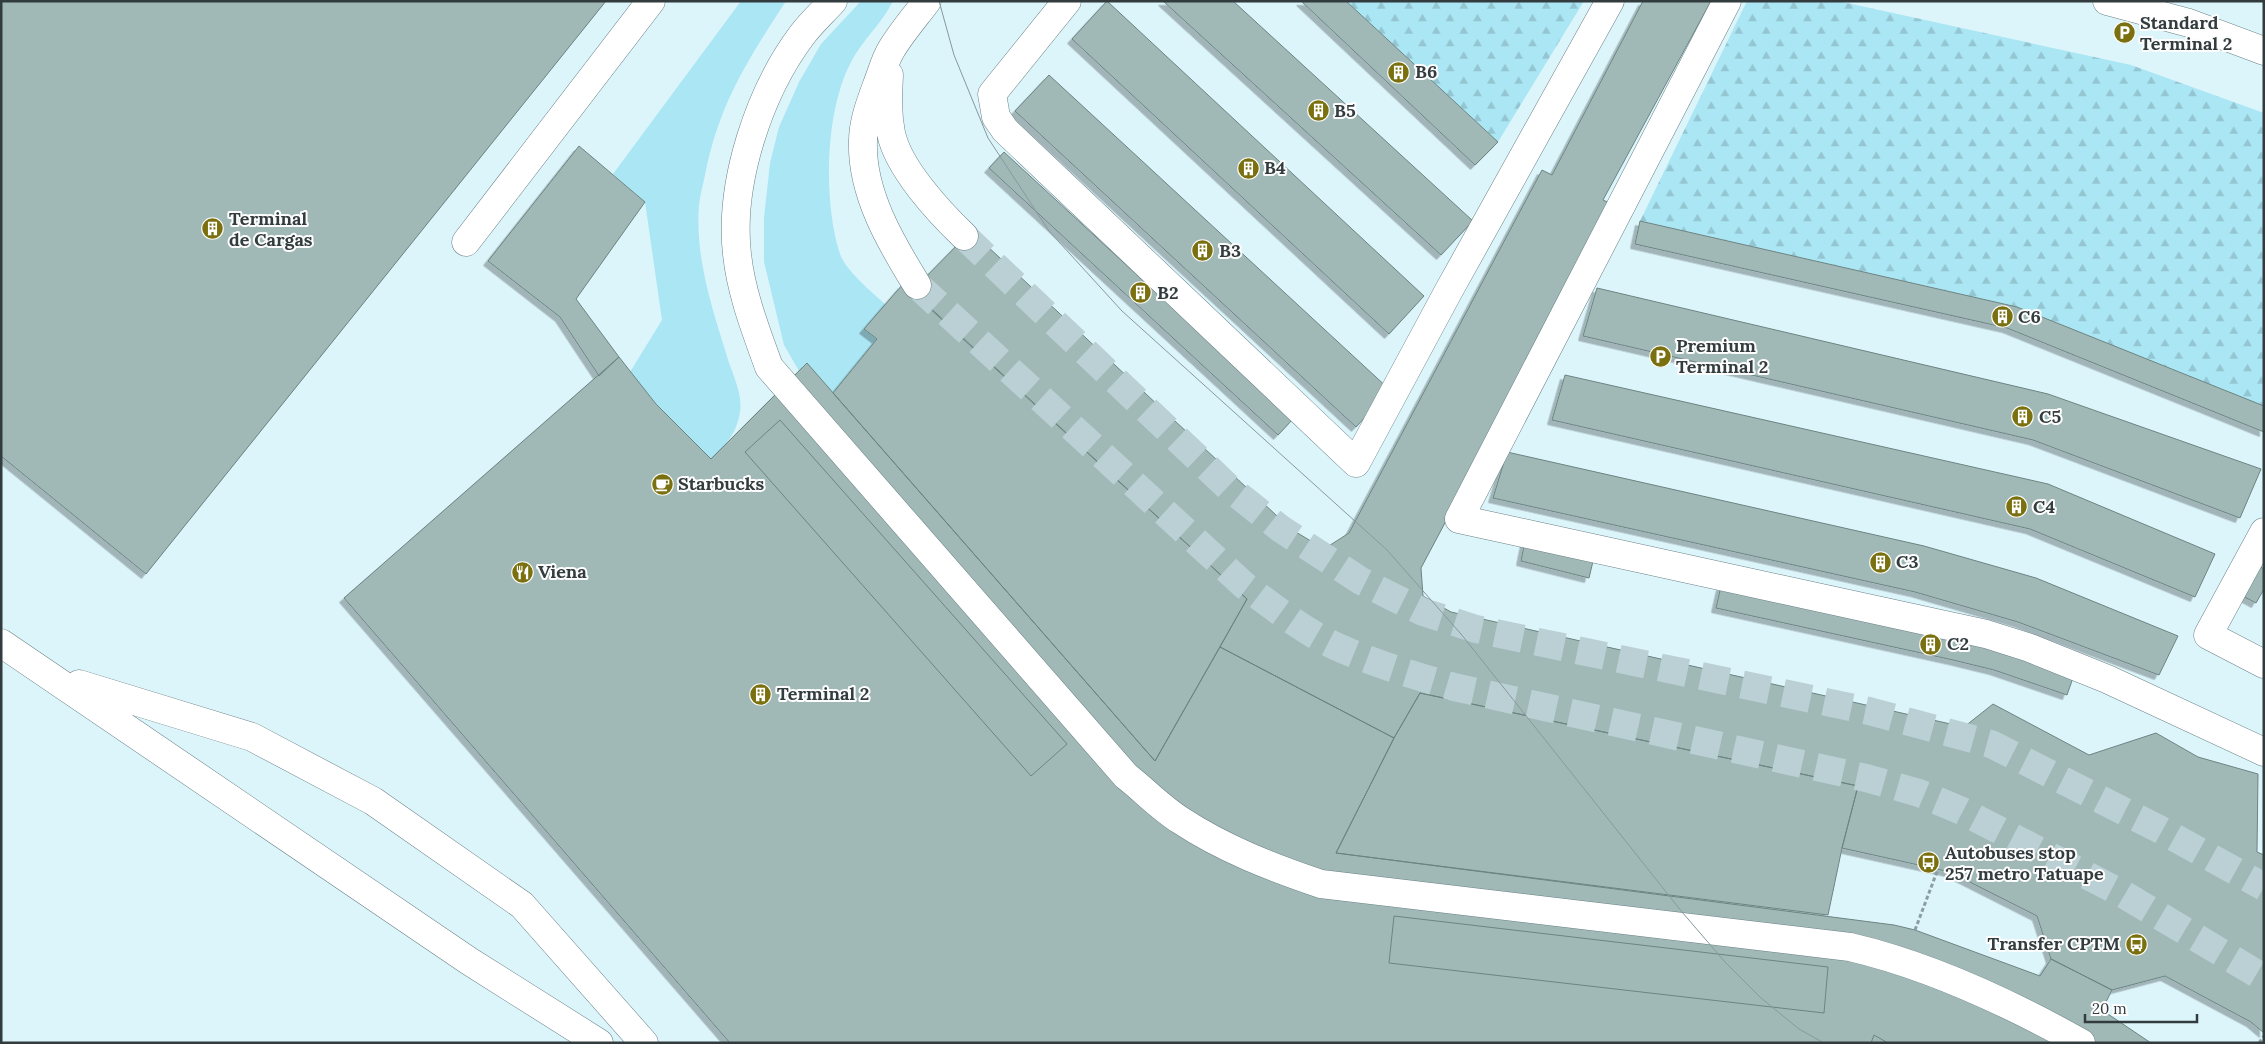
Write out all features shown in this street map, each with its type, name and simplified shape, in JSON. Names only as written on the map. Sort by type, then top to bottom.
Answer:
[{"type":"street","points":[[466,242],[651,1]]},
{"type":"street","points":[[833,1],[802,35],[778,74],[756,119],[736,210],[738,263],[748,309],[769,367],[1126,776],[1178,819],[1226,847],[1269,866],[1321,884],[1850,947],[1893,957],[1938,973],[2053,1027],[2081,1043]]},
{"type":"street","points":[[917,285],[884,226],[866,178],[862,142],[865,122],[890,51],[927,1]]},
{"type":"street","points":[[1067,1],[992,94],[996,117],[1005,130],[1356,464],[1448,292],[1610,1]]},
{"type":"street","points":[[1727,1],[1459,518],[1986,634],[2030,648],[2214,727],[2261,744]]},
{"type":"street","points":[[2107,1],[2189,23],[2264,51]]},
{"type":"street","points":[[890,51],[887,108],[891,135],[903,162],[922,191],[944,217],[964,236]]},
{"type":"street","points":[[2260,547],[2208,635],[2264,664]]},
{"type":"street","points":[[1,643],[469,961],[599,1043]]},
{"type":"street","points":[[52,676],[252,738],[373,801],[522,905],[644,1043]]},
{"type":"path","points":[[1915,930],[1938,869]]},
{"type":"path","points":[[2260,1043],[2264,1036]]},
{"type":"green space","points":[[741,1],[786,1],[747,64],[726,105],[711,150],[699,201],[699,243],[705,280],[740,397],[740,412],[736,427],[726,443],[711,459],[656,404],[630,372],[662,320],[645,202],[613,174]]},
{"type":"green space","points":[[861,1],[893,1],[850,64],[842,84],[831,132],[829,184],[831,209],[843,261],[860,281],[886,305],[877,339],[833,393],[799,371],[784,345],[764,262],[764,218],[770,163],[779,127],[799,82],[821,44]]},
{"type":"green space","points":[[1346,1],[1584,1],[1498,142]]},
{"type":"green space","points":[[1747,1],[1838,1],[2131,65],[2264,113],[2264,406],[2017,307],[1640,221]]},
{"type":"building","name":"Terminal de Cargas","points":[[1,1],[606,1],[146,574],[1,456]]},
{"type":"building","name":"B4","points":[[1107,1],[1424,296],[1389,334],[1072,39]]},
{"type":"building","name":"B5","points":[[1163,1],[1233,1],[1473,221],[1441,255]]},
{"type":"building","name":"B6","points":[[1301,1],[1346,1],[1498,142],[1475,165]]},
{"type":"building","points":[[1643,1],[1711,1],[1603,200],[1614,205],[1421,568],[1423,596],[1451,612],[1964,727],[1993,704],[2089,755],[2156,733],[2198,757],[2258,774],[2257,852],[2264,855],[2264,1033],[2251,1022],[2165,976],[2112,990],[2051,959],[2037,916],[1950,872],[1842,848],[1858,786],[1420,693],[1394,738],[1220,647],[1247,599],[912,291],[971,231],[1291,529],[1324,549],[1349,533],[1542,170],[1552,175]]},
{"type":"building","name":"B3","points":[[1049,75],[1390,390],[1356,427],[1015,111]]},
{"type":"building","points":[[579,146],[645,202],[576,299],[619,357],[599,376],[560,317],[488,261]]},
{"type":"building","name":"B2","points":[[1004,152],[1293,419],[1278,435],[989,168]]},
{"type":"building","name":"C6","points":[[1640,221],[2017,307],[2264,406],[2264,432],[2007,328],[1635,244]]},
{"type":"building","points":[[903,284],[1247,599],[1155,761],[833,393],[877,339],[864,329]]},
{"type":"building","name":"C5","points":[[1597,288],[2048,394],[2261,469],[2240,518],[2033,440],[1583,336]]},
{"type":"building","name":"Terminal 2","points":[[619,357],[656,404],[711,459],[807,363],[1155,761],[1220,647],[1394,738],[1336,853],[1894,925],[1915,930],[2040,976],[2051,959],[2112,990],[2102,1010],[2151,1043],[730,1043],[344,598]]},
{"type":"building","name":"C4","points":[[1565,375],[2048,484],[2215,554],[2195,597],[2030,529],[1552,420]]},
{"type":"building","points":[[780,420],[1067,744],[1031,776],[745,452]]},
{"type":"building","name":"C3","points":[[1507,452],[1924,546],[2036,578],[2178,636],[2159,675],[2018,622],[1915,592],[1493,498]]},
{"type":"building","points":[[1525,541],[1594,557],[1589,578],[1521,561]]},
{"type":"building","points":[[2257,565],[2264,569],[2264,589],[2256,603],[2241,595]]},
{"type":"building","name":"C2","points":[[1721,586],[2000,650],[2074,675],[2067,695],[1994,670],[1716,608]]},
{"type":"building","points":[[1420,693],[1858,786],[1842,848],[1828,915],[1336,853],[1394,738]]},
{"type":"building","points":[[1394,916],[1828,967],[1824,1013],[1389,963]]},
{"type":"building","points":[[1874,1035],[1888,1043],[1871,1043]]},
{"type":"tunnel","points":[[964,236],[1228,487],[1281,529],[1361,581],[1423,612],[1476,629],[1869,711],[1991,744],[2159,829],[2264,887]]},
{"type":"tunnel","points":[[917,285],[1245,586],[1298,624],[1331,644],[1377,663],[1454,687],[1866,778],[1919,793],[1962,811],[2123,894],[2264,978]]},
{"type":"tram line","points":[[939,1],[954,55],[988,138],[1049,231],[1122,311],[1387,550],[1461,634],[1682,912],[1725,962],[1761,998],[1799,1029],[1824,1043]]},
{"type":"place","name":"Standard Terminal 2","points":[[2124,33]]},
{"type":"place","name":"B6","points":[[1399,72]]},
{"type":"place","name":"B5","points":[[1318,111]]},
{"type":"place","name":"B4","points":[[1248,168]]},
{"type":"place","name":"Terminal de Cargas","points":[[213,229]]},
{"type":"place","name":"B3","points":[[1203,251]]},
{"type":"place","name":"B2","points":[[1141,293]]},
{"type":"place","name":"C6","points":[[2002,317]]},
{"type":"place","name":"Premium Terminal 2","points":[[1660,356]]},
{"type":"place","name":"C5","points":[[2023,417]]},
{"type":"place","name":"Starbucks","points":[[662,484]]},
{"type":"place","name":"C4","points":[[2017,507]]},
{"type":"place","name":"C3","points":[[1880,562]]},
{"type":"place","name":"Viena","points":[[522,572]]},
{"type":"place","name":"C2","points":[[1931,644]]},
{"type":"place","name":"Terminal 2","points":[[761,694]]},
{"type":"place","name":"Autobuses stop 257 metro Tatuape","points":[[1929,863]]},
{"type":"place","name":"Transfer CPTM","points":[[2136,944]]}]
